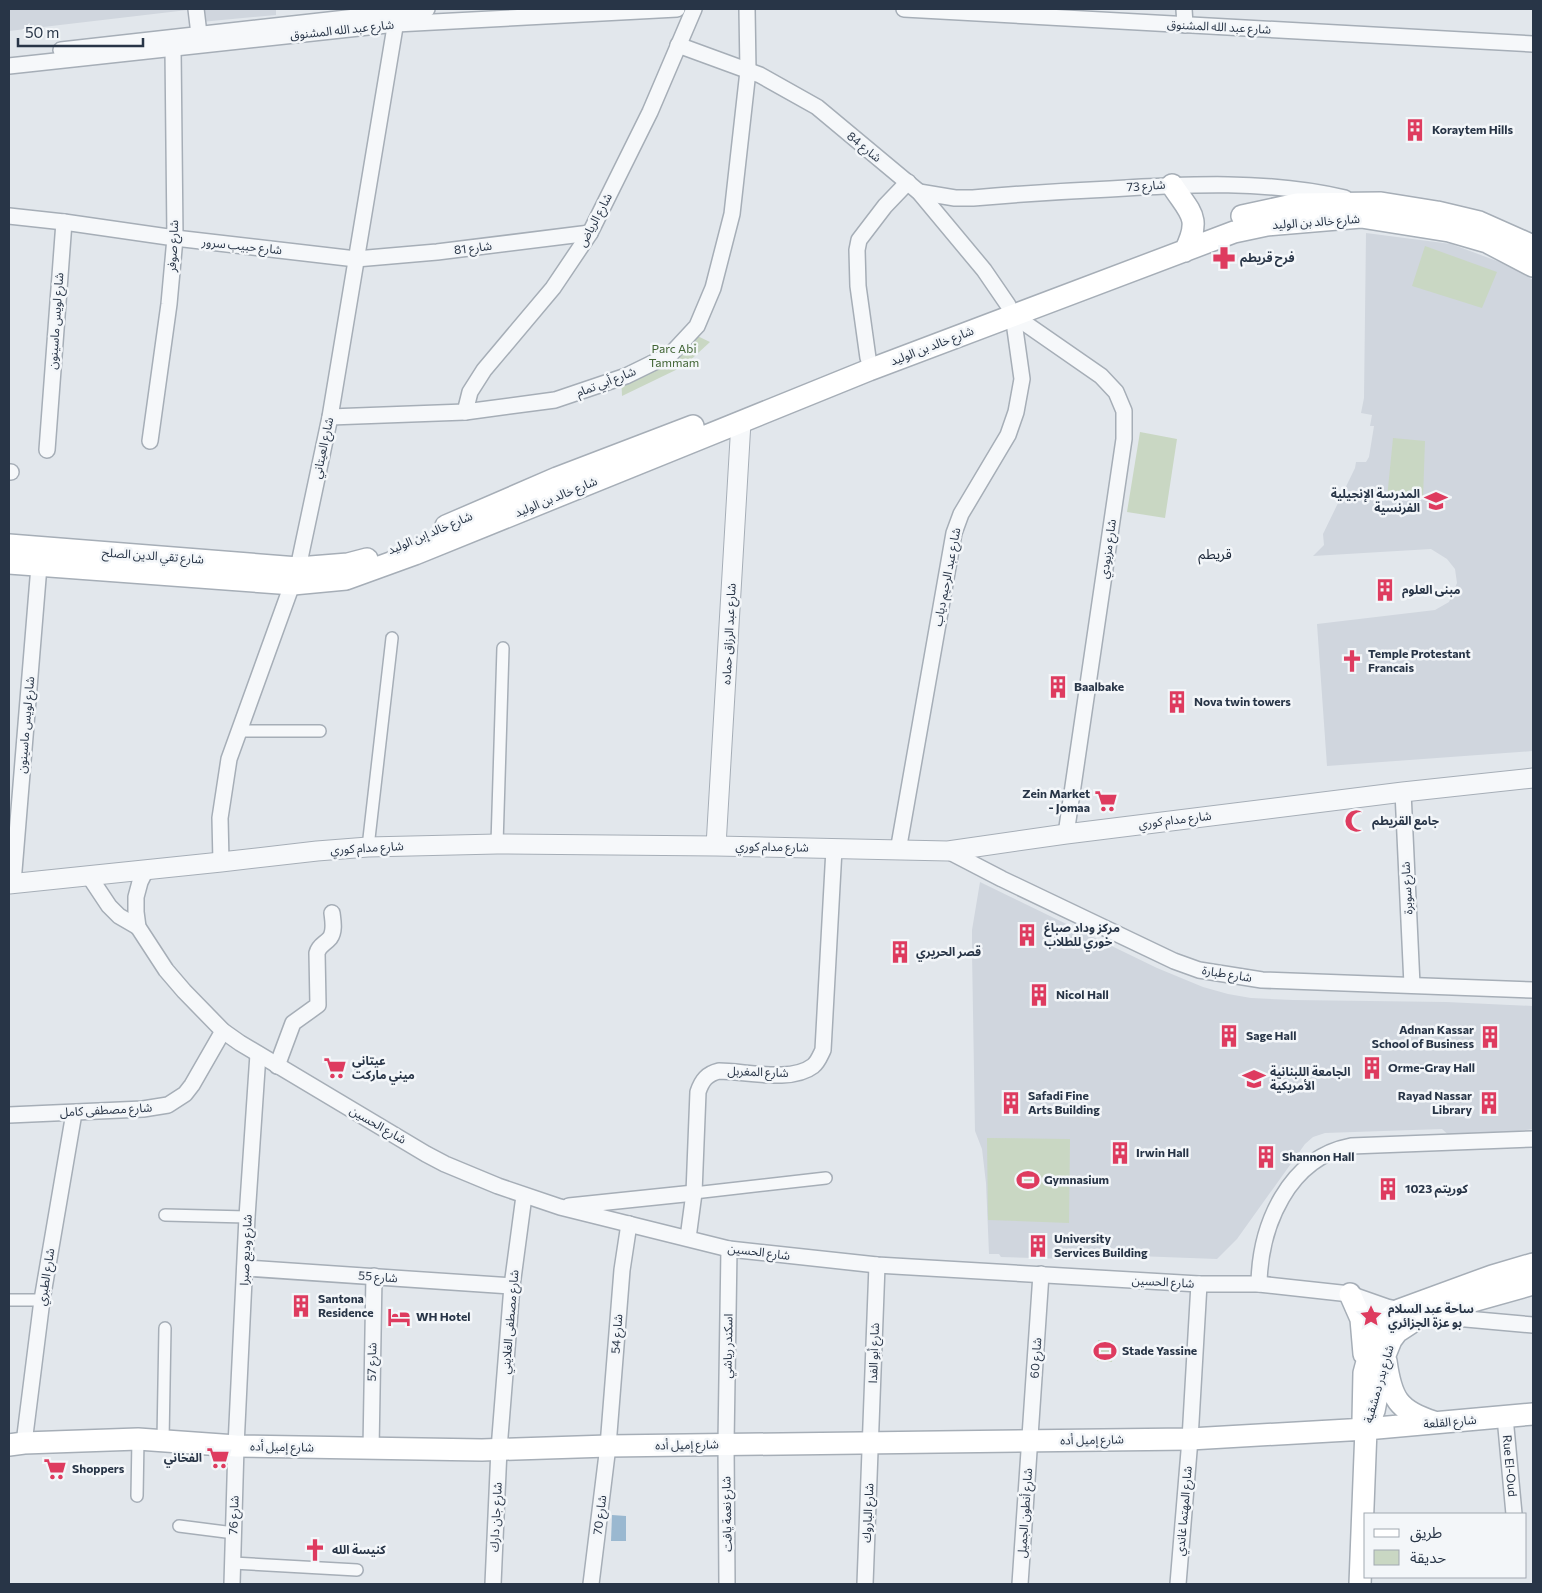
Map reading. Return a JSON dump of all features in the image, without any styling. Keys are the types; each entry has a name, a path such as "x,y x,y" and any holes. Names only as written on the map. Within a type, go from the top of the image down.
{"main road":[{"path":"1172,185 1192,214 1194,222 1189,242"},
{"name":"شارع خالد بن الوليد","path":"557,478 868,358 1010,310 1189,242 1267,225 1397,205 1478,222 1533,246"},
{"name":"شارع خالد بن الوليد","path":"1359,210 1449,230 1487,242 1533,266"},
{"name":"شارع خالد بن الوليد","path":"296,576 346,579 416,554 869,370 1010,310"},
{"name":"شارع خالد إبن الوليد","path":"296,576 378,556 557,478"},
{"name":"شارع تقي الدين الصلح","path":"9,545 296,576"},
{"name":"شارع تقي الدين الصلح","path":"9,564 296,576"},
{"name":"شارع بدر دمشقية","path":"1366,1429 1363,1420 1364,1373 1373,1339 1380,1325 1400,1310 1492,1276 1533,1264"},
{"name":"شارع بدر دمشقية","path":"1366,1429 1372,1417 1385,1356 1391,1340 1397,1332 1423,1315 1533,1284"},
{"path":"1350,1294 1357,1308 1363,1332 1364,1373"},
{"path":"1385,1356 1390,1383 1400,1403 1410,1413 1439,1423"},
{"name":"شارع القلعة","path":"1366,1429 1533,1414"},
{"path":"1360,1584 1366,1429"},
{"name":"شارع إميل أده","path":"16,1444 138,1439 236,1446 499,1449 726,1444 1190,1439 1366,1429"}],"street":[{"path":"196,9 199,34"},
{"name":"شارع عبد الله المشنوق","path":"9,66 173,49 427,9"},
{"name":"شارع عبد الله المشنوق","path":"9,56 199,34 397,15 677,9"},
{"name":"شارع الرياض","path":"465,412 470,392 484,370 553,288 590,234 650,112 694,9"},
{"name":"شارع أبي تمام","path":"330,417 465,412 555,400 626,376 671,354 697,326 713,288 732,214 748,71 747,9"},
{"name":"شارع عبد الله المشنوق","path":"904,9 1533,44"},
{"path":"1184,9 1185,25"},
{"name":"شارع العيتاني","path":"220,862 220,818 229,760 296,576 330,417 397,15"},
{"name":"شارع 84","path":"678,45 764,77 816,108 913,187 984,270 1010,310"},
{"name":"شارع صوفر","path":"150,441 168,313 176,238 173,49"},
{"name":"شارع 73","path":"913,187 955,198 973,198 1172,185 1262,185 1324,192 1353,200 1359,210"},
{"path":"868,358 858,286 858,240 885,206 913,187"},
{"name":"شارع حبيب سرور","path":"9,216 356,259"},
{"name":"شارع لويس ماسينون","path":"47,450 64,222"},
{"name":"شارع 81","path":"356,259 437,252 590,234"},
{"name":"شارع مزبودي","path":"1010,310 1101,376 1116,392 1124,411 1124,439 1066,834"},
{"name":"شارع عبد الرحيم دياب","path":"898,851 954,533 961,514 1008,435 1016,412 1022,379 1010,310"},
{"name":"شارع عبد الرزاق حماده","path":"716,846 741,422"},
{"name":"شارع لويس ماسينون","path":"11,883 38,566"},
{"path":"368,847 392,638"},
{"path":"497,844 503,648"},
{"path":"238,731 320,731"},
{"name":"شارع مدام كوري","path":"11,883 368,847 497,844 948,851 1066,834 1403,792 1533,778"},
{"name":"شارع سوبرة","path":"1403,792 1412,985"},
{"name":"شارع المغربل","path":"688,1238 694,1193 698,1092 706,1077 711,1073 719,1071 780,1075 803,1072 819,1060 823,1050 834,849"},
{"name":"شارع طبارة","path":"948,851 1057,905 1199,970 1262,980 1533,990"},
{"name":"شارع الحسين","path":"146,870 136,897 138,927 166,970 223,1031 277,1066 439,1161 524,1196 560,1207 729,1249 877,1265 1199,1284 1260,1284 1350,1294 1388,1308 1423,1315 1533,1325"},
{"path":"89,876 109,906 119,916 138,927"},
{"path":"277,1066 293,1024 318,1005 317,953 319,947 331,937 333,928 332,913"},
{"name":"شارع مصطفى كامل","path":"9,1115 160,1107 185,1094 223,1031"},
{"name":"شارع وديع صبرا","path":"236,1446 247,1217 258,1054"},
{"name":"شارع الطبري","path":"16,1444 74,1113"},
{"path":"1437,1143 1504,1133 1533,1131"},
{"path":"1260,1284 1260,1262 1273,1213 1291,1184 1324,1155 1334,1150 1351,1146 1533,1139"},
{"path":"560,1207 826,1178"},
{"name":"شارع مصطفى الغلايني","path":"499,1449 512,1286 524,1196"},
{"path":"165,1215 247,1217"},
{"name":"شارع 54","path":"608,1446 622,1270 629,1224"},
{"name":"اسكندر رياشي","path":"726,1444 729,1249"},
{"name":"شارع أبو الفدا","path":"871,1442 877,1265"},
{"name":"شارع 55","path":"245,1268 512,1286"},
{"name":"شارع 60","path":"1030,1441 1041,1274"},
{"name":"شارع 57","path":"371,1449 374,1276"},
{"name":"شارع المهتما غاندي","path":"1178,1584 1190,1439 1199,1284"},
{"path":"9,1300 42,1300"},
{"path":"163,1440 165,1328"},
{"name":"Rue El-Oud","path":"1505,1417 1514,1513"},
{"path":"137,1496 138,1439"},
{"name":"شارع أنطون الجميل","path":"1020,1584 1030,1441"},
{"name":"شارع الباروك","path":"864,1584 871,1442"},
{"name":"شارع نعمة يافت","path":"726,1444 727,1584"},
{"name":"شارع 76","path":"232,1584 236,1446"},
{"name":"شارع 70","path":"591,1584 608,1446"},
{"name":"شارع جان دارك","path":"493,1584 499,1449"},
{"path":"179,1526 234,1533"},
{"path":"233,1563 357,1570"}],"shaded area":[{"path":"9,9 196,9 9,31"},
{"path":"199,9 276,9 276,15 201,22"},
{"name":"المدرسة الإنجيلية الفرنسية","path":"1366,233 1451,244 1516,268 1533,280 1533,751 1327,766 1317,624 1435,610 1449,602 1457,583 1455,569 1447,559 1431,549 1313,556 1324,545 1323,534 1355,468 1356,462 1366,462 1369,457 1374,426 1370,426 1372,415 1361,413 1364,398"},
{"name":"الجامعة اللبنانية الأمريكية","path":"980,882 1157,968 1203,987 1228,994 1251,998 1293,1000 1446,1002 1533,1006 1533,1129 1454,1140 1442,1129 1325,1133 1313,1137 1305,1144 1237,1239 1217,1259 1083,1254 1082,1257 1072,1257 1071,1259 1001,1257 999,1254 989,1254 986,1183 982,1149 975,1131 972,930"}],"green space":[{"path":"1425,246 1497,272 1482,308 1412,286"},
{"name":"Parc Abi Tammam","path":"689,332 710,342 684,366 622,396 621,371"},
{"path":"1140,432 1177,439 1165,518 1127,512"},
{"path":"1393,438 1425,441 1423,499 1387,498"},
{"name":"Gymnasium","path":"987,1138 1070,1139 1069,1223 988,1220"},
{"name":"Stade Yassine","path":"1098,1340 1113,1341 1112,1362 1097,1361"}],"water":[{"path":"612,1515 626,1516 626,1541 611,1541"}],"place":[{"name":"Koraytem Hills","path":"1415,130"},
{"name":"فرح قريطم","path":"1224,258"},
{"name":"المدرسة الإنجيلية الفرنسية","path":"1436,501"},
{"name":"مبنى العلوم","path":"1385,590"},
{"name":"Temple Protestant Francais","path":"1352,661"},
{"name":"Baalbake","path":"1058,687"},
{"name":"Nova twin towers","path":"1177,702"},
{"name":"Zein Market - Jomaa","path":"1106,801"},
{"name":"جامع القريطم","path":"1356,821"},
{"name":"مركز وداد صباغ خوري للطلاب","path":"1027,935"},
{"name":"قصر الحريري","path":"900,952"},
{"name":"Nicol Hall","path":"1039,995"},
{"name":"Sage Hall","path":"1229,1036"},
{"name":"Adnan Kassar School of Business","path":"1490,1037"},
{"name":"عيتاني ميني ماركت","path":"335,1068"},
{"name":"Orme-Gray Hall","path":"1372,1068"},
{"name":"الجامعة اللبنانية الأمريكية","path":"1254,1079"},
{"name":"Safadi Fine Arts Building","path":"1011,1103"},
{"name":"Rayad Nassar Library","path":"1489,1103"},
{"name":"Irwin Hall","path":"1120,1153"},
{"name":"Shannon Hall","path":"1266,1157"},
{"name":"Gymnasium","path":"1028,1180"},
{"name":"كوريتم 1023","path":"1388,1189"},
{"name":"University Services Building","path":"1038,1246"},
{"name":"Santona Residence","path":"301,1306"},
{"name":"ساحة عبد السلام بو عزة الجزائري","path":"1371,1316"},
{"name":"WH Hotel","path":"399,1317"},
{"name":"Stade Yassine","path":"1105,1351"},
{"name":"الفخاني","path":"218,1458"},
{"name":"Shoppers","path":"55,1469"},
{"name":"كنيسة الله","path":"315,1550"}],"district":[{"name":"قريطم","path":"1215,554"}]}
